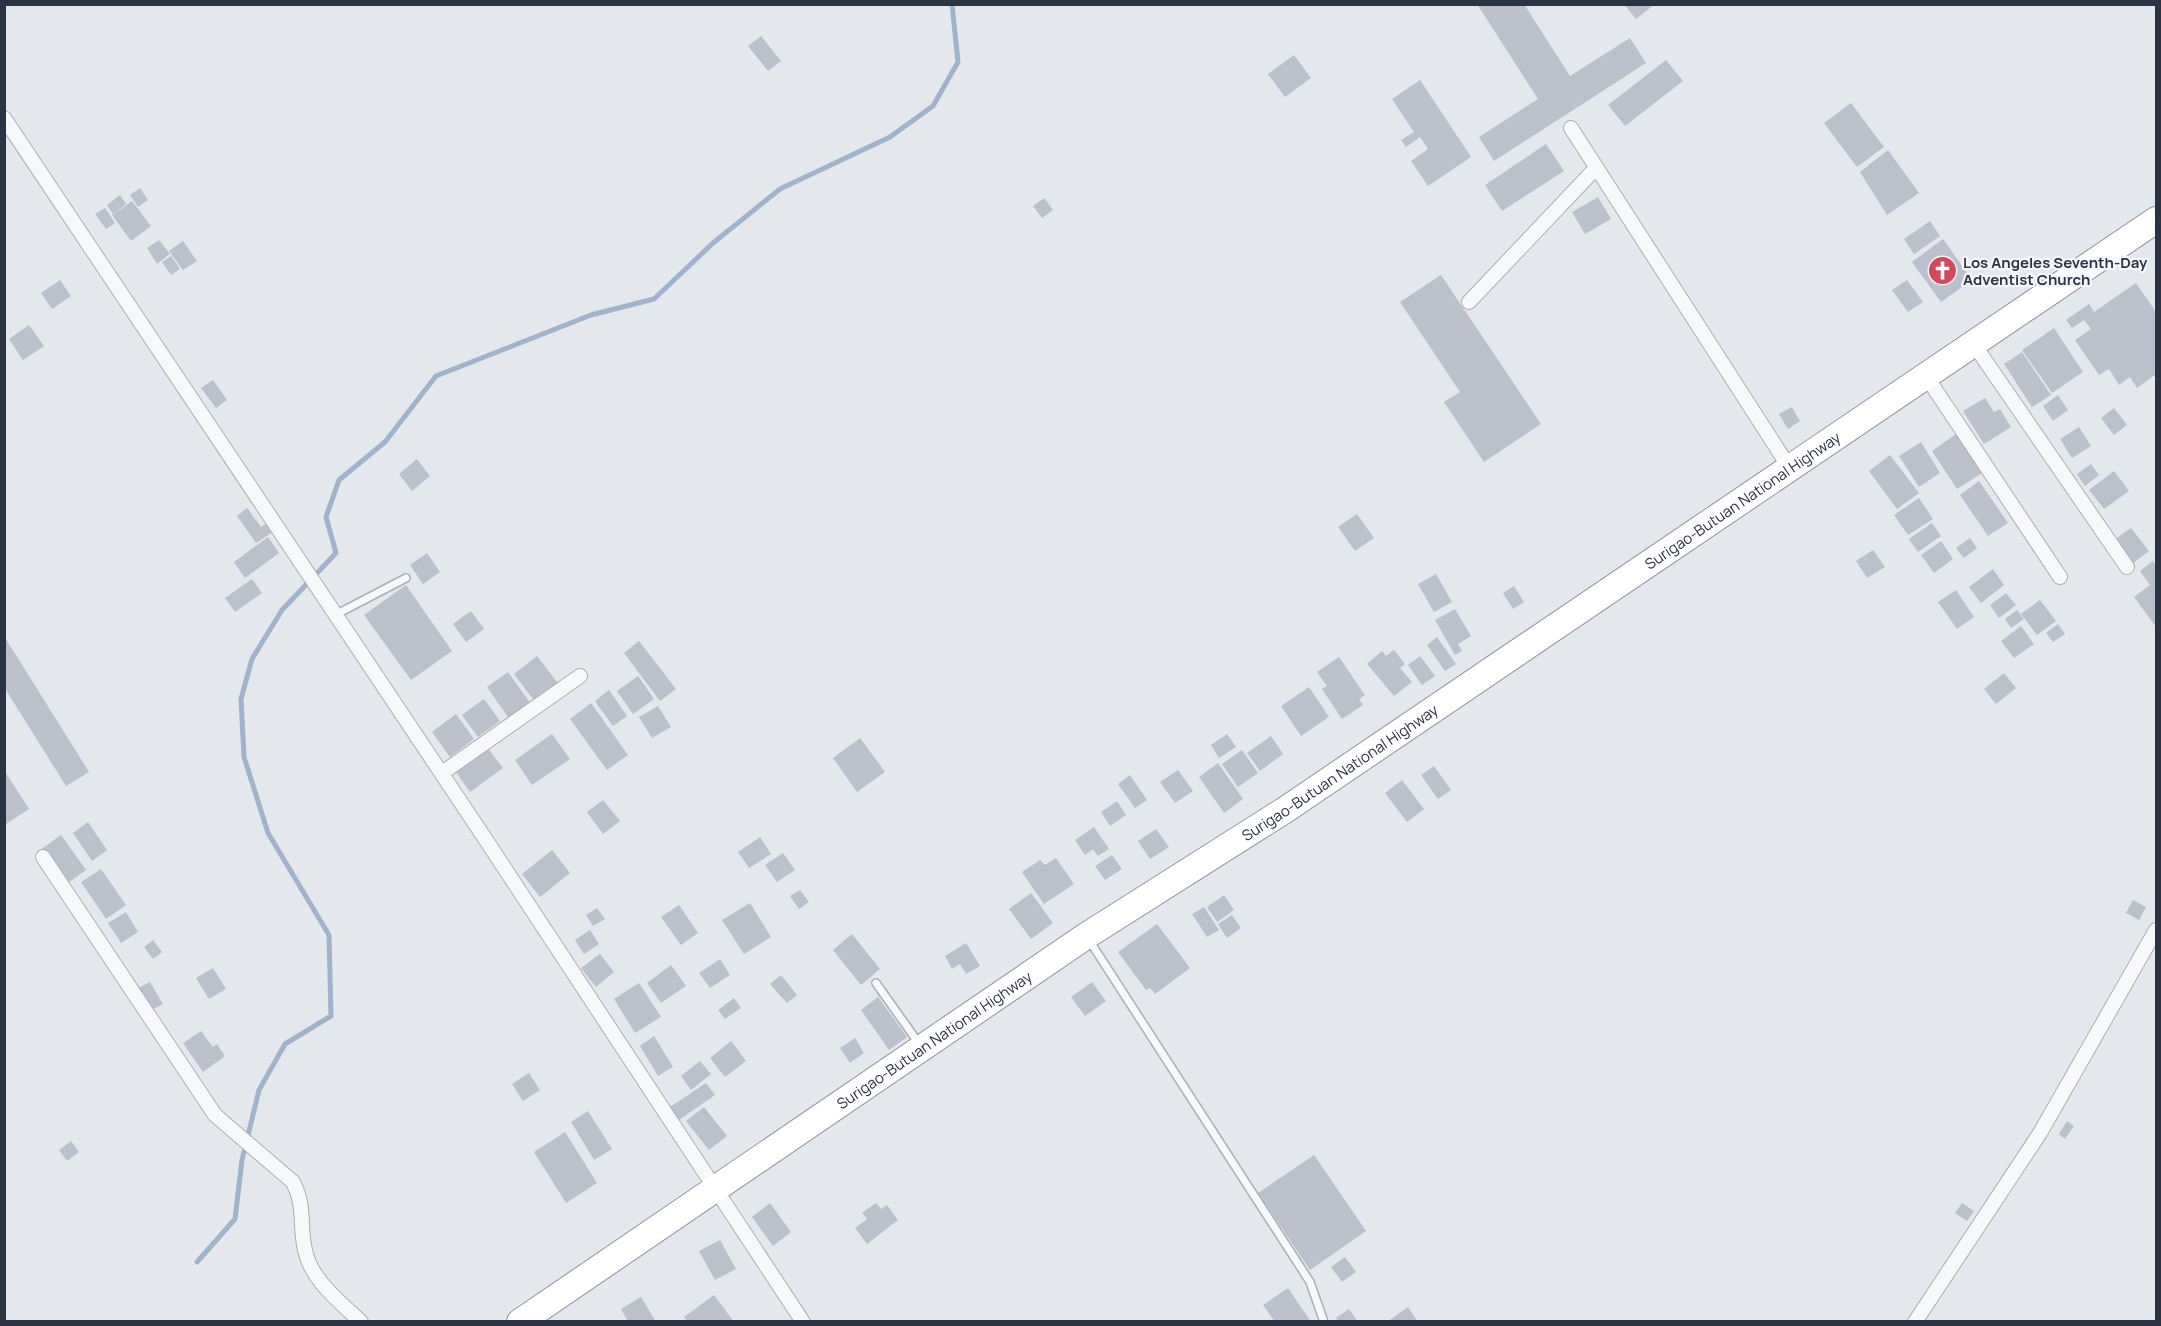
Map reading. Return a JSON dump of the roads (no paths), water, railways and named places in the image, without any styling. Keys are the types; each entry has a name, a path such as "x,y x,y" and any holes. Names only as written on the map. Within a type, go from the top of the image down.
{"highway":[{"name":"Surigao-Butuan National Highway","path":"520,1322 1086,936 1285,810 2157,220"}],"street":[{"path":"4,118 442,773 803,1322"},
{"path":"1571,128 1789,467"},
{"path":"1469,302 1596,168"},
{"path":"1973,343 2127,567"},
{"path":"1926,376 2060,577"},
{"path":"442,773 580,676"},
{"path":"43,857 215,1115 293,1182 300,1196 304,1248 309,1266 331,1294 361,1322"},
{"path":"1915,1322 2040,1133 2157,930"}],"lane":[{"path":"335,615 406,578"},
{"path":"1086,936 1310,1282 1324,1322"},
{"path":"876,984 922,1047"}],"waterway":[{"path":"197,1262 235,1219 242,1160 259,1090 285,1044 331,1016 329,935 268,833 244,757 241,699 252,659 282,610 336,553 326,517 339,480 385,442 436,376 591,315 654,299 713,243 780,189 890,137 933,106 958,62 952,4"}],"place":[{"name":"Los Angeles Seventh-Day Adventist Church","path":"1942,271"}]}
